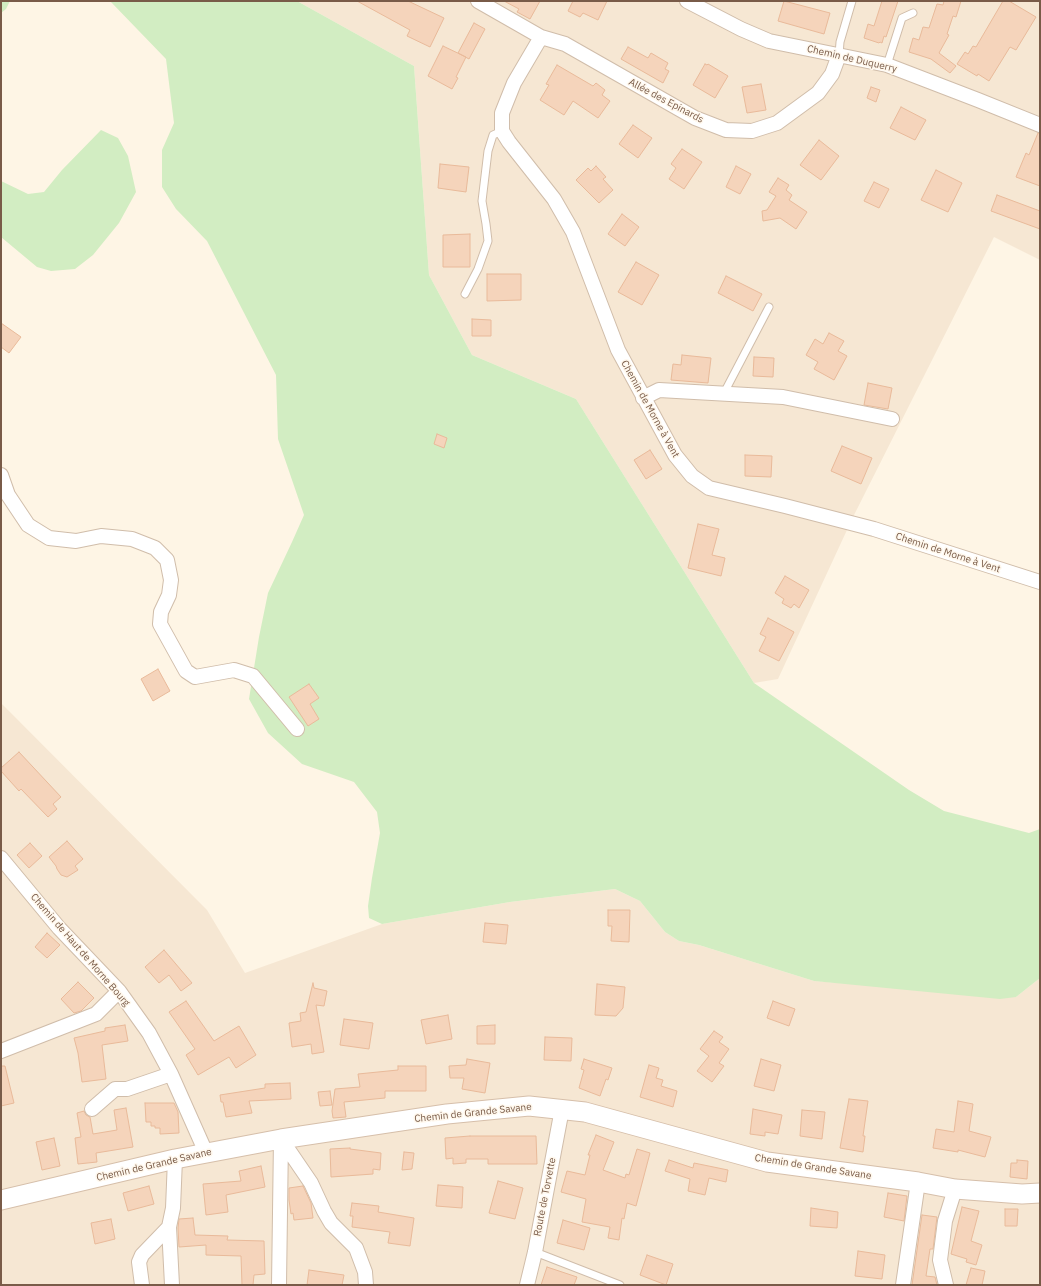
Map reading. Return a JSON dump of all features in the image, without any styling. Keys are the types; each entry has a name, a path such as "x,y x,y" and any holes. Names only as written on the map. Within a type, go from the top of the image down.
{"street":[{"name":"Allée des Epinards","path":"478,1 541,37 564,44 694,118 726,130 752,131 777,123 818,93 832,74 838,55"},
{"name":"Chemin de Duquerry","path":"687,1 741,29 769,40 887,65 1040,125"},
{"path":"502,131 502,113 514,83 541,37"},
{"name":"Chemin de Morne à Vent","path":"502,131 554,199 573,232 618,350 675,455 692,476 708,488 785,506 874,530 1040,582"},
{"path":"643,398 659,390 783,397 892,419"},
{"path":"1,475 8,495 28,525 49,538 76,541 101,536 132,539 155,548 167,560 171,580 169,595 161,612 160,624 186,671 194,676 234,670 254,676 296,729"},
{"name":"Chemin de Haut de Morne Bourg","path":"1,858 59,928 119,991 149,1033 171,1074 205,1153"},
{"path":"1,1051 96,1014 119,991"},
{"path":"92,1109 115,1089 127,1089 171,1074"},
{"name":"Chemin de Grande Savane","path":"1,1200 175,1159 280,1139 447,1114 529,1106 585,1112 767,1162 955,1188 1022,1194 1040,1193"},
{"name":"Route de Torvette","path":"527,1285 535,1252 562,1109"},
{"path":"279,1285 280,1139"},
{"path":"280,1139 311,1183 331,1223 356,1248 365,1272 366,1285"},
{"path":"172,1285 169,1227 172,1208 175,1159"},
{"path":"903,1285 918,1182"},
{"path":"946,1285 940,1260 944,1221 955,1188"},
{"path":"142,1285 139,1262 142,1255 169,1227"}],"lane":[{"path":"838,55 840,42 852,1"},
{"path":"887,65 902,18 913,13"},
{"path":"465,294 478,270 488,241 482,201 488,151 493,135 502,131"},
{"path":"724,393 769,307"},
{"path":"535,1252 620,1285"}],"shaded area":[{"path":"297,1 1040,1 1040,260 994,237 853,517 778,679 754,683 576,399 472,355 429,275 414,66"},
{"path":"1,703 207,910 245,973 382,924 510,902 615,889 640,901 665,932 679,941 699,945 814,981 1016,997 1040,978 1040,1285 1,1285"}],"green space":[{"path":"1,1 10,1 6,9 1,13"},
{"path":"110,1 297,1 414,66 429,275 472,355 576,399 754,683 909,790 944,811 1029,833 1040,829 1040,978 1016,997 1000,999 814,981 699,945 679,941 665,932 640,901 615,889 510,902 382,924 369,918 368,906 380,833 377,812 354,782 302,764 268,733 249,699 268,593 304,515 278,439 276,375 207,241 176,209 162,187 162,150 174,123 166,59"},
{"path":"101,130 118,138 128,156 136,192 119,223 93,255 75,269 51,271 37,267 1,237 1,181 28,194 44,192 62,170"}],"building":[{"path":"357,1 408,1 444,18 430,47 407,36 410,30"},
{"path":"504,1 540,1 530,19 517,12 519,9"},
{"path":"573,1 607,1 598,20 583,13 580,17 568,11"},
{"path":"784,1 830,13 824,34 778,21"},
{"path":"882,1 898,1 886,37 884,36 882,43 879,43 864,38 868,24 874,26"},
{"path":"944,1 961,1 956,17 953,16 947,34 949,35 939,53 956,66 950,73 931,59 909,52 913,38 919,40 923,27 929,28 937,4 943,5"},
{"path":"1003,1 1009,1 1036,17 1016,50 1010,47 989,81 978,74 977,76 957,64 965,52 968,54 973,46 976,47"},
{"path":"474,23 485,29 469,59 458,53"},
{"path":"443,46 466,57 452,89 428,76"},
{"path":"628,47 648,58 651,53 668,63 665,69 669,71 663,83 621,59"},
{"path":"705,64 708,64 728,76 715,98 693,85"},
{"path":"557,65 593,86 596,83 605,90 602,95 610,101 598,118 573,101 564,115 540,100 549,85 546,84"},
{"path":"761,84 766,110 747,113 742,87"},
{"path":"871,87 880,90 876,102 867,98"},
{"path":"901,107 926,120 915,140 890,128"},
{"path":"633,125 652,138 638,158 619,144"},
{"path":"1038,133 1040,133 1040,186 1016,177 1026,153 1029,155"},
{"path":"819,140 839,156 821,180 800,165"},
{"path":"682,149 702,162 684,189 669,179 676,168 671,164"},
{"path":"440,164 469,167 466,192 438,188"},
{"path":"596,166 606,177 603,179 613,190 599,203 576,180 588,168 591,171"},
{"path":"736,166 751,174 740,194 726,187"},
{"path":"936,170 962,183 948,212 921,200"},
{"path":"778,178 789,185 786,190 792,195 789,200 807,212 796,229 780,218 763,221 762,211 767,210 776,196 769,192"},
{"path":"874,182 889,189 879,208 864,201"},
{"path":"997,195 1040,211 1040,229 991,211"},
{"path":"622,214 639,227 625,246 608,234"},
{"path":"470,234 470,267 443,267 443,235"},
{"path":"636,262 659,275 642,305 618,292"},
{"path":"487,274 521,274 521,300 487,301"},
{"path":"726,276 762,294 753,311 718,293"},
{"path":"472,319 491,320 491,336 472,336"},
{"path":"1,323 21,337 9,353 1,347"},
{"path":"829,333 844,341 838,351 847,356 834,380 814,369 818,362 806,355 815,339 823,344"},
{"path":"682,355 711,358 708,383 671,380 673,364 681,365"},
{"path":"754,357 774,358 773,377 753,376"},
{"path":"868,383 892,388 888,409 864,405"},
{"path":"437,434 447,438 444,448 434,444"},
{"path":"842,446 872,458 861,484 831,471"},
{"path":"650,450 662,469 646,479 634,460"},
{"path":"745,455 772,456 771,477 745,476"},
{"path":"698,524 719,529 712,555 725,558 721,576 688,568"},
{"path":"785,576 809,590 799,608 794,604 791,608 782,603 784,599 775,593"},
{"path":"768,618 794,632 779,661 759,651 766,637 760,634"},
{"path":"158,669 170,691 153,701 141,679"},
{"path":"309,684 319,698 310,704 319,719 308,726 289,697"},
{"path":"19,752 61,797 53,804 57,809 48,817 21,789 19,791 1,771 1,768"},
{"path":"67,841 83,859 75,866 78,870 67,877 61,875 49,857"},
{"path":"30,843 42,856 29,868 17,855"},
{"path":"608,910 630,910 629,942 611,941 612,926 608,926"},
{"path":"485,923 508,925 506,944 483,942"},
{"path":"47,933 60,945 47,958 35,947"},
{"path":"164,950 192,983 181,991 169,975 159,983 145,967"},
{"path":"78,982 94,998 81,1011 74,1013 61,999"},
{"path":"313,983 314,988 327,991 324,1006 316,1005 324,1052 312,1054 311,1044 292,1047 289,1023 301,1021 300,1013 306,1012"},
{"path":"597,984 625,987 623,1008 616,1016 595,1015"},
{"path":"186,1001 214,1041 239,1026 256,1055 236,1068 229,1057 198,1075 186,1055 195,1049 169,1012"},
{"path":"773,1001 795,1009 789,1026 767,1018"},
{"path":"448,1015 452,1039 426,1044 421,1020"},
{"path":"344,1019 373,1023 369,1049 340,1045"},
{"path":"125,1025 128,1041 102,1045 106,1079 82,1082 78,1053 74,1038 105,1031 105,1028"},
{"path":"495,1025 495,1044 477,1044 477,1026"},
{"path":"714,1031 723,1037 719,1042 729,1049 719,1063 724,1066 712,1082 697,1071 709,1056 700,1049"},
{"path":"545,1037 572,1038 571,1061 544,1060"},
{"path":"467,1059 490,1063 485,1093 462,1089 464,1078 450,1078 449,1066 466,1065"},
{"path":"584,1059 612,1068 600,1096 579,1088 584,1070 581,1069"},
{"path":"761,1059 781,1065 774,1091 754,1086"},
{"path":"649,1065 659,1068 656,1078 663,1080 661,1086 677,1091 673,1107 640,1097"},
{"path":"1,1066 5,1066 14,1103 1,1106"},
{"path":"398,1066 426,1066 426,1091 385,1091 385,1098 344,1102 346,1117 333,1118 332,1111 335,1089 360,1087 358,1074 398,1070"},
{"path":"290,1083 291,1099 249,1101 252,1113 226,1117 220,1095 265,1088 265,1084"},
{"path":"330,1091 332,1105 320,1106 318,1092"},
{"path":"849,1099 868,1101 863,1136 865,1136 863,1152 840,1148"},
{"path":"958,1101 973,1104 969,1131 991,1137 985,1157 958,1150 958,1152 933,1148 936,1129 954,1132"},
{"path":"145,1103 174,1103 178,1112 179,1133 160,1134 160,1128 151,1126 151,1122 146,1122"},
{"path":"126,1108 133,1147 96,1153 97,1162 78,1164 75,1138 81,1137 77,1113 84,1111 86,1115 90,1117 93,1134 117,1130 114,1110"},
{"path":"753,1109 782,1115 778,1134 765,1132 765,1136 750,1134"},
{"path":"802,1110 825,1112 822,1139 800,1136"},
{"path":"596,1135 614,1142 603,1170 625,1178 626,1174 629,1175 637,1149 650,1153 636,1206 627,1203 624,1219 622,1218 619,1240 608,1238 610,1227 582,1222 586,1199 561,1192 567,1171 585,1175 590,1155 588,1155"},
{"path":"470,1136 536,1136 537,1164 488,1164 488,1159 466,1159 466,1163 453,1164 453,1158 446,1159 445,1138"},
{"path":"54,1138 60,1166 42,1170 36,1142"},
{"path":"350,1148 381,1153 380,1170 373,1169 373,1174 331,1177 330,1149"},
{"path":"404,1152 414,1153 412,1169 402,1170"},
{"path":"669,1160 693,1168 694,1163 728,1170 726,1182 709,1178 705,1195 688,1191 690,1179 665,1171"},
{"path":"1017,1160 1028,1161 1027,1179 1010,1177 1011,1163 1017,1163"},
{"path":"261,1166 265,1187 226,1195 228,1212 206,1215 203,1184 241,1181 239,1171"},
{"path":"498,1181 523,1188 515,1219 489,1213"},
{"path":"438,1185 463,1187 462,1208 436,1206"},
{"path":"149,1186 154,1204 128,1211 123,1193"},
{"path":"303,1186 311,1203 313,1218 294,1220 293,1213 291,1214 289,1188"},
{"path":"888,1193 907,1196 904,1221 884,1217"},
{"path":"352,1203 379,1206 378,1212 414,1218 410,1246 388,1243 390,1232 352,1227 353,1216 350,1216"},
{"path":"962,1207 979,1211 971,1241 982,1245 976,1265 966,1262 967,1259 951,1254"},
{"path":"811,1208 838,1212 837,1228 810,1226"},
{"path":"1005,1209 1018,1209 1017,1226 1005,1226"},
{"path":"922,1215 937,1217 933,1249 930,1249 926,1276 935,1277 937,1285 912,1285"},
{"path":"193,1218 195,1235 228,1236 227,1240 264,1241 265,1274 254,1275 253,1285 242,1285 241,1256 206,1255 206,1245 179,1247 179,1219"},
{"path":"111,1219 115,1239 95,1244 91,1223"},
{"path":"563,1220 590,1228 584,1250 557,1243"},
{"path":"858,1251 885,1255 882,1279 855,1276"},
{"path":"647,1255 673,1264 666,1285 640,1275"},
{"path":"547,1267 577,1277 574,1285 541,1285"},
{"path":"971,1268 985,1271 982,1285 966,1285"},
{"path":"309,1270 344,1275 342,1285 307,1285"}]}
